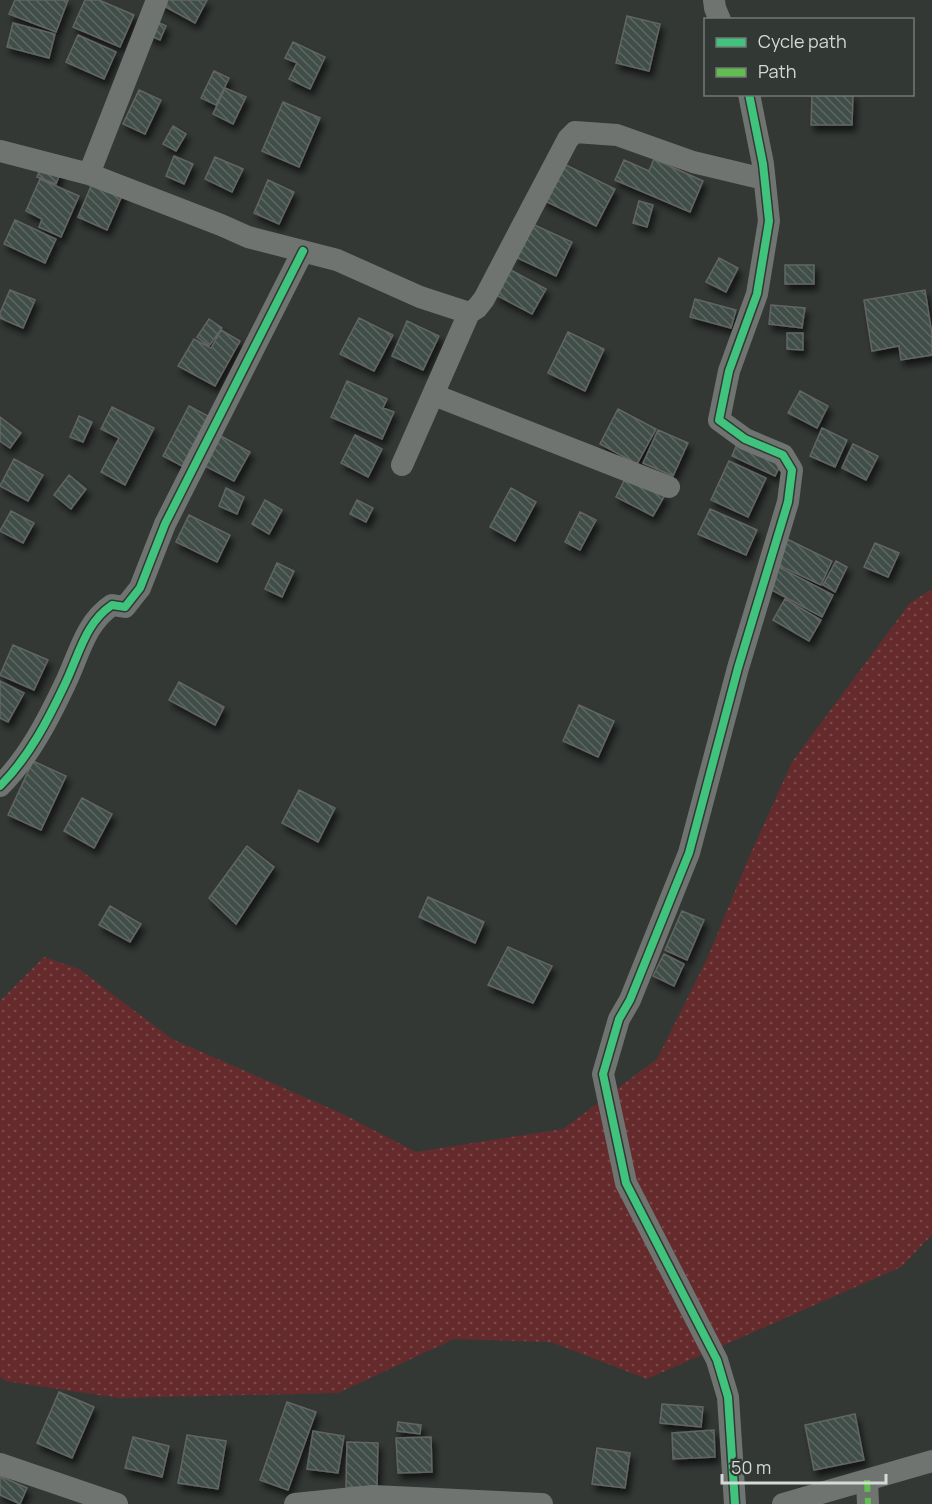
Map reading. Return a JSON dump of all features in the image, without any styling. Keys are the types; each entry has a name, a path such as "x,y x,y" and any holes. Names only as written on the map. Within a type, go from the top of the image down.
{"street":[{"path":"89,174 157,0"},
{"path":"714,0 719,18"},
{"path":"735,1504 728,1397 717,1360 626,1183 603,1074 619,1019 630,1000 689,853 738,668 788,502 792,470 783,455 745,439 719,420 729,371 757,294 769,221 749,96"},
{"path":"402,465 469,313 477,308 484,299 568,139 575,132 617,135 693,162 764,179"},
{"path":"0,151 89,174 248,237 337,260 420,297 469,313"},
{"path":"0,786 36,742 66,682 80,647 99,614 112,605 125,607 140,588 165,524 303,251"},
{"path":"434,395 669,487"},
{"path":"783,1504 932,1461"},
{"path":"0,1464 117,1504"},
{"path":"867,1480 868,1504"},
{"path":"295,1504 373,1496 542,1504"}],"shaded area":[{"path":"932,589 932,1235 901,1267 647,1379 551,1342 454,1339 338,1393 118,1398 5,1381 0,1377 0,1001 44,957 79,969 172,1039 343,1114 416,1152 563,1129 657,1059 707,959 792,762 910,603"}],"building":[{"path":"15,0 68,0 56,32 9,14"},
{"path":"85,0 99,0 134,15 120,47 73,27"},
{"path":"153,0 207,0 195,23"},
{"path":"627,16 660,24 649,71 616,63"},
{"path":"155,21 166,26 160,40 149,35"},
{"path":"13,23 55,34 49,58 7,47"},
{"path":"78,35 116,52 104,79 66,62"},
{"path":"293,42 325,57 310,89 289,79 297,63 285,58"},
{"path":"214,71 229,78 216,105 201,98"},
{"path":"225,88 246,97 233,124 213,114"},
{"path":"139,90 161,100 145,134 123,124"},
{"path":"812,96 853,96 852,125 811,125"},
{"path":"283,102 320,118 299,167 262,151"},
{"path":"173,126 186,134 176,151 163,144"},
{"path":"174,156 193,164 184,184 166,176"},
{"path":"215,157 243,169 232,192 205,179"},
{"path":"654,159 703,181 690,212 615,180 624,160 649,171"},
{"path":"562,163 615,189 596,226 543,200"},
{"path":"42,164 61,171 56,184 37,177"},
{"path":"40,179 79,196 61,237 39,227 42,219 26,211"},
{"path":"94,179 124,191 107,230 78,217"},
{"path":"268,180 294,192 279,224 254,213"},
{"path":"639,201 653,205 647,227 633,223"},
{"path":"15,220 56,239 45,263 4,244"},
{"path":"530,223 572,242 556,276 515,257"},
{"path":"719,258 738,268 726,292 706,282"},
{"path":"785,265 814,265 814,284 785,284"},
{"path":"509,269 546,289 532,314 496,295"},
{"path":"10,290 35,300 23,328 0,318"},
{"path":"925,290 932,334 932,355 901,360 899,346 872,351 864,300"},
{"path":"695,299 736,310 731,328 690,317"},
{"path":"771,305 805,308 802,328 769,324"},
{"path":"359,318 393,335 374,371 340,354"},
{"path":"209,319 222,328 209,346 197,337"},
{"path":"407,321 439,336 423,370 392,356"},
{"path":"221,330 240,341 215,386 178,366 194,339 211,348"},
{"path":"568,332 604,349 585,391 548,373"},
{"path":"787,333 803,333 803,350 787,349"},
{"path":"347,381 387,399 383,408 394,412 382,439 331,417"},
{"path":"800,391 828,406 817,428 788,413"},
{"path":"189,406 208,416 182,466 163,456"},
{"path":"112,407 154,428 125,485 101,472 119,438 101,429"},
{"path":"618,409 656,429 637,464 600,444"},
{"path":"79,416 92,422 83,442 70,437"},
{"path":"0,417 21,433 10,448 0,441"},
{"path":"822,428 847,440 835,467 810,456"},
{"path":"658,430 688,443 673,476 643,463"},
{"path":"355,435 382,449 368,477 341,463"},
{"path":"221,436 250,452 234,481 205,466"},
{"path":"738,442 782,462 775,476 732,456"},
{"path":"853,444 878,456 866,480 842,468"},
{"path":"14,459 43,475 28,501 0,486"},
{"path":"729,461 766,478 748,517 711,500"},
{"path":"69,475 86,489 71,509 54,495"},
{"path":"627,475 665,495 653,516 616,497"},
{"path":"226,488 244,497 237,514 219,506"},
{"path":"511,488 536,502 515,541 490,527"},
{"path":"265,500 282,510 269,534 252,524"},
{"path":"357,500 373,508 366,522 350,514"},
{"path":"710,509 757,530 746,555 698,534"},
{"path":"11,511 34,523 23,543 0,531"},
{"path":"580,512 596,520 580,550 565,542"},
{"path":"189,515 230,535 217,562 176,542"},
{"path":"787,539 832,561 821,585 776,564"},
{"path":"875,543 899,553 888,577 864,567"},
{"path":"836,561 847,567 835,592 823,585"},
{"path":"277,563 294,571 282,597 265,589"},
{"path":"777,566 833,595 822,617 766,587"},
{"path":"785,599 821,620 809,641 773,620"},
{"path":"13,645 48,660 34,690 0,675"},
{"path":"0,681 24,693 8,722 0,718"},
{"path":"179,682 224,707 215,725 169,700"},
{"path":"579,705 614,721 598,757 563,741"},
{"path":"33,761 66,776 41,830 8,815"},
{"path":"299,790 335,808 318,842 282,823"},
{"path":"82,798 112,814 94,848 64,831"},
{"path":"247,846 274,867 236,924 209,898"},
{"path":"428,897 484,922 475,943 419,917"},
{"path":"110,906 141,924 130,942 99,925"},
{"path":"682,911 704,920 687,960 665,950"},
{"path":"508,947 552,966 533,1003 488,985"},
{"path":"664,954 684,964 674,986 653,976"},
{"path":"59,1392 94,1407 72,1458 37,1443"},
{"path":"287,1402 316,1412 288,1490 260,1480"},
{"path":"662,1404 703,1407 701,1427 660,1423"},
{"path":"855,1414 864,1460 814,1470 805,1425"},
{"path":"398,1422 421,1425 420,1434 397,1431"},
{"path":"714,1430 715,1457 673,1459 672,1433"},
{"path":"313,1431 344,1436 338,1473 307,1469"},
{"path":"187,1435 226,1441 218,1489 178,1483"},
{"path":"133,1437 169,1446 162,1477 125,1468"},
{"path":"431,1437 432,1472 398,1473 396,1438"},
{"path":"347,1442 378,1443 377,1488 346,1487"},
{"path":"597,1448 630,1453 625,1488 592,1484"},
{"path":"0,1476 27,1488 20,1504 0,1495"}],"marked path":[{"path":"867,1480 868,1504"}],"cycle path":[{"path":"735,1504 728,1397 717,1360 626,1183 603,1074 619,1019 630,1000 689,853 738,668 788,502 792,470 783,455 745,439 719,420 729,371 757,294 769,221 763,164 749,96"},
{"path":"0,786 20,763 45,724 95,621 112,605 125,607 140,588 165,524 303,251"}]}
